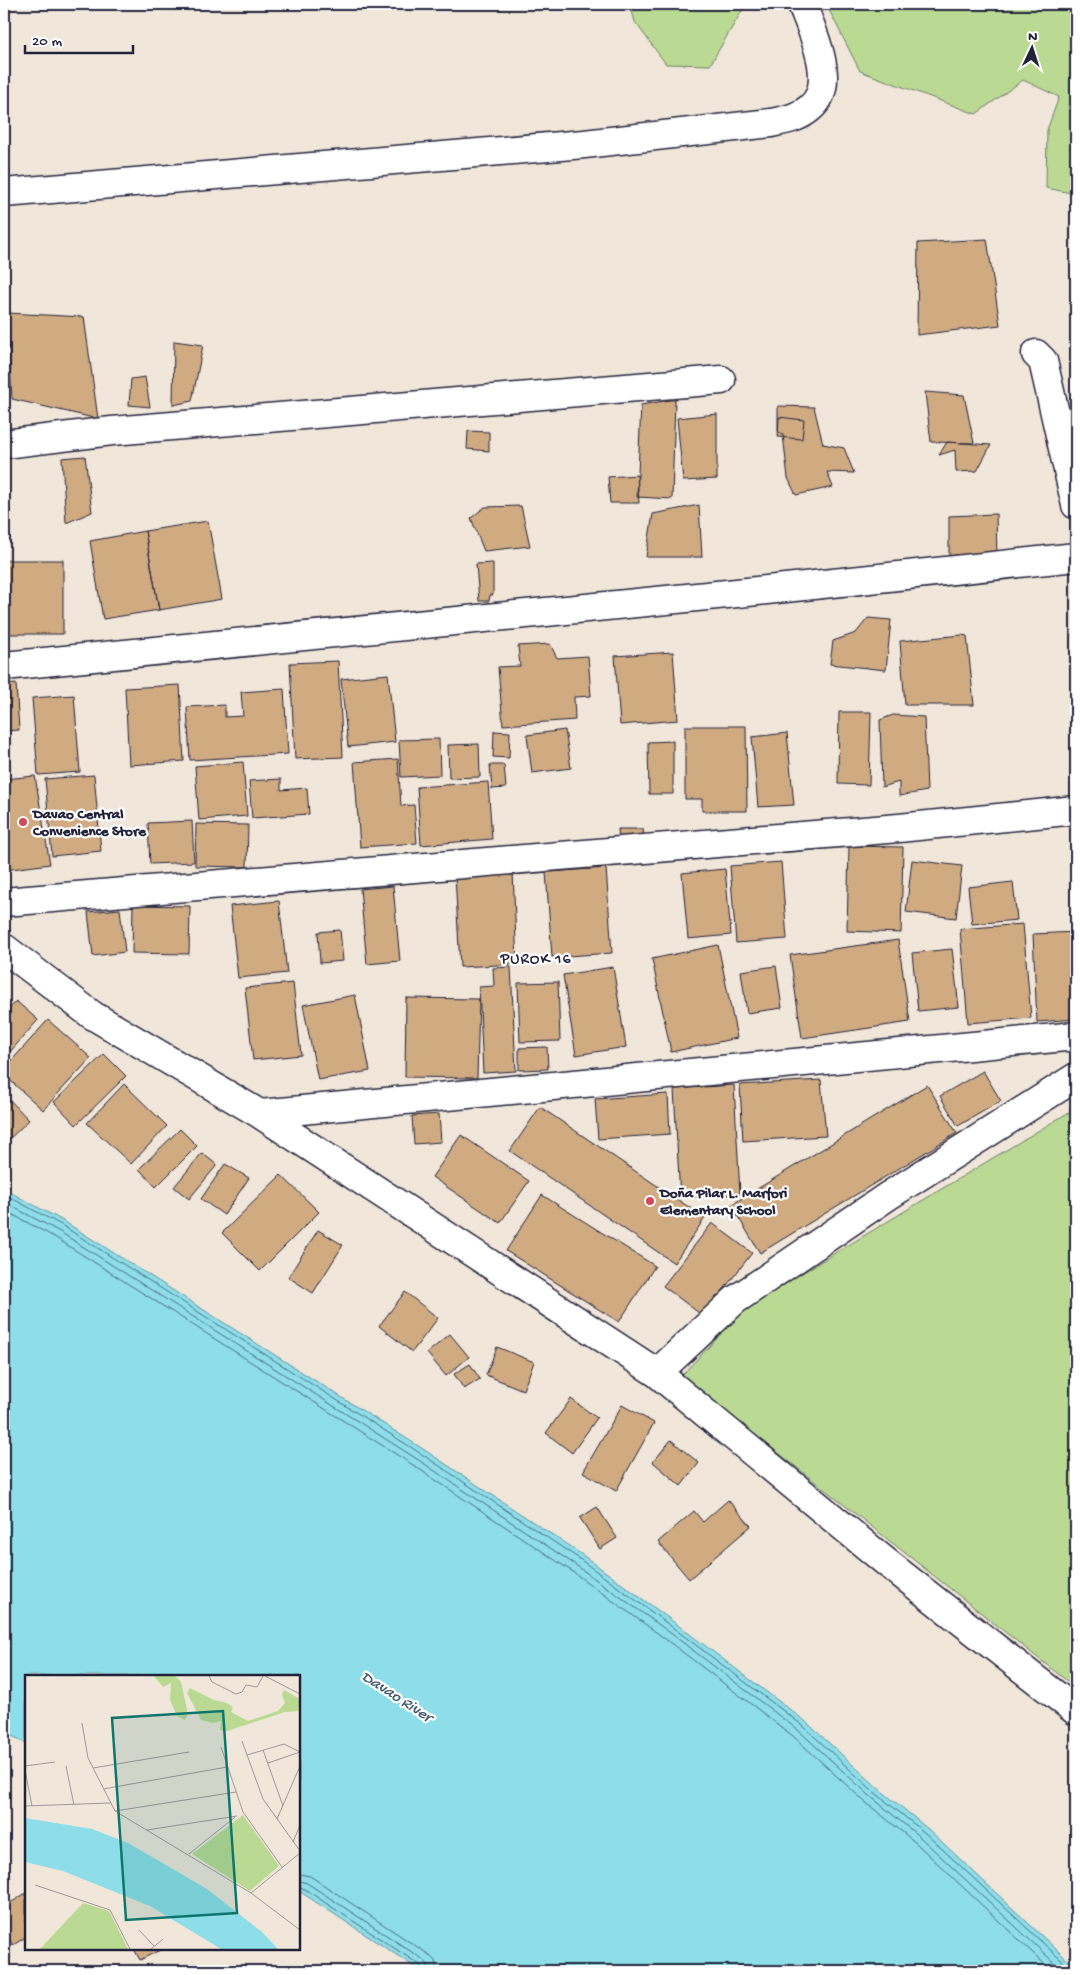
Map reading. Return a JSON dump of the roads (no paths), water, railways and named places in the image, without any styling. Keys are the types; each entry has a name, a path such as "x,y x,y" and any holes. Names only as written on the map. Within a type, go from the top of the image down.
{"street":[{"path":"4,193 584,144 771,123 795,117 812,108 821,94 824,76 819,52 802,4"},
{"path":"1036,354 1043,361 1076,505"},
{"path":"4,444 112,431 721,380"},
{"path":"4,666 758,591 1076,557"},
{"path":"4,902 889,829 1076,810"},
{"path":"4,948 92,1015 260,1114 657,1373 886,1562 1076,1711"},
{"path":"260,1114 1076,1036"},
{"path":"657,1373 735,1300 888,1196 1076,1077"}],"water":[{"name":"Davao River","path":"4,1189 65,1222 423,1449 584,1556 805,1721 877,1787 928,1829 1076,1968 1076,1971 421,1971 300,1892 300,1675 25,1675 25,1742 4,1732"}],"place":[{"name":"Davao Central Convenience Store","path":"23,822"},
{"name":"Doña Pilar L. Marfori Elementary School","path":"650,1201"}],"district":[{"name":"PUROK 16","path":"536,957"}]}
